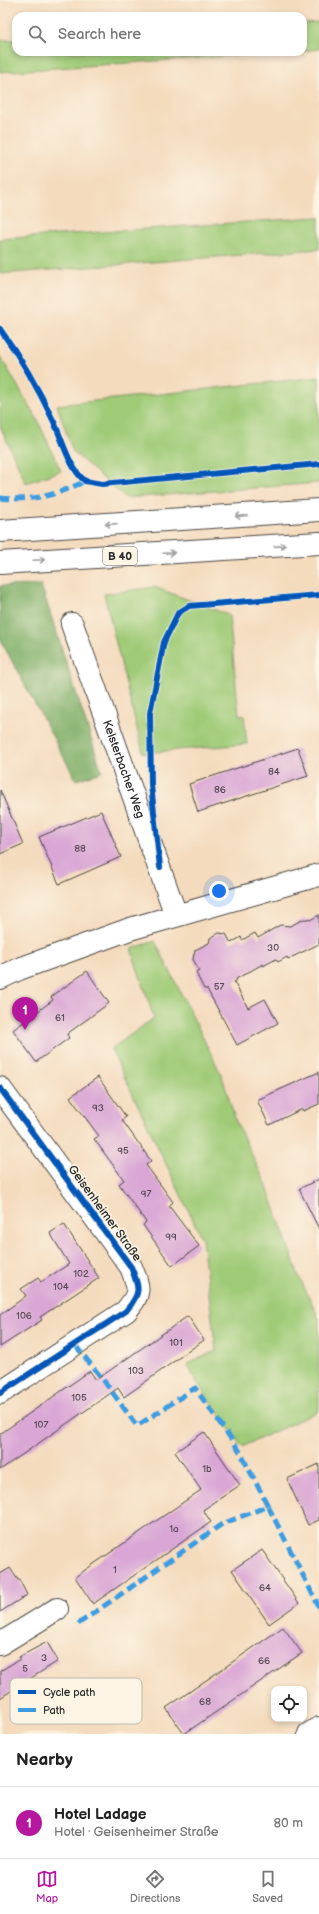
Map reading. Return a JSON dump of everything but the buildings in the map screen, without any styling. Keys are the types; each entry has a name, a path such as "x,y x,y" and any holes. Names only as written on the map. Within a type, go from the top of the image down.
{"main road":[{"path":"0,531 319,510"},
{"name":"B 40","path":"0,563 319,543"},
{"name":"Kelsterbacher Weg","path":"72,624 176,915"},
{"path":"0,978 19,969 130,929 319,874"},
{"name":"Geisenheimer Straße","path":"0,1088 131,1267 138,1284 136,1299 126,1311 0,1393"},
{"path":"0,1644 57,1609"},
{"path":"309,1734 319,1728"}],"green space":[{"path":"319,22 319,49 307,50 307,23"},
{"path":"0,40 12,40 12,56 227,56 0,72"},
{"path":"319,217 319,249 0,274 0,239"},
{"path":"0,356 37,419 61,471 26,483 0,426"},
{"path":"319,377 319,483 126,498 73,452 57,405"},
{"path":"41,585 102,772 76,780 0,639 0,586"},
{"path":"154,587 229,615 239,715 244,716 247,744 143,753 104,594"},
{"path":"155,941 222,1076 236,1122 266,1184 298,1274 319,1319 319,1411 242,1447 196,1381 187,1364 216,1351 202,1239 111,1049 154,1018 131,949"}],"marked path":[{"path":"0,498 23,499 44,496 54,494 85,481"},
{"path":"75,1345 137,1426 195,1388 239,1450 268,1506 222,1524 78,1624"},
{"path":"268,1506 319,1607"}],"cycle path":[{"path":"0,329 36,386 54,422 71,462 79,476 85,481 102,484 319,464"},
{"path":"160,867 151,785 150,713 164,642 178,613 189,606 319,595"},
{"path":"0,1088 131,1267 138,1290 137,1295 126,1311 0,1393"}],"place":[{"name":"Hotel Ladage","path":"25,1030"}]}
